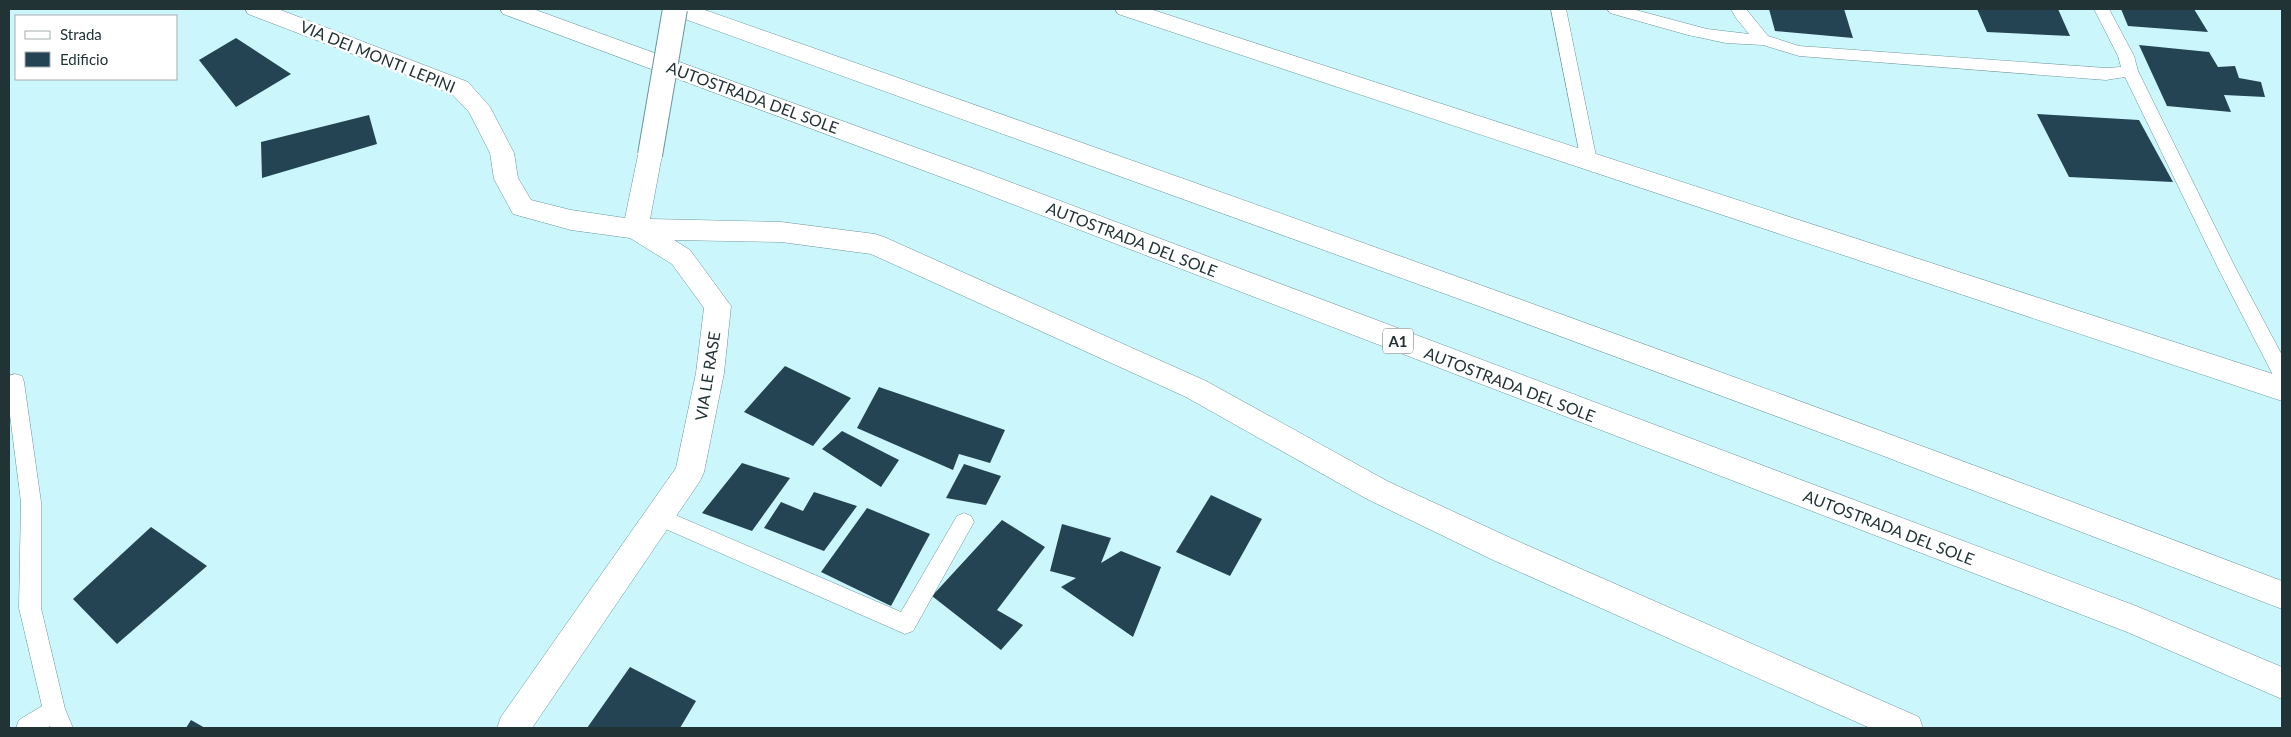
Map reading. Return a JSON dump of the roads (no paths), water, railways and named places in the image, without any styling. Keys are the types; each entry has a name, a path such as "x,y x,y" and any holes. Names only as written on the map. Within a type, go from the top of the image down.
{"main road":[{"name":"VIA DEI MONTI LEPINI","path":"256,9 387,58 460,88 478,107 502,153 506,179 522,208 571,220 635,229"},
{"name":"AUTOSTRADA DEL SOLE","path":"511,9 986,183 2127,617 2282,683"},
{"path":"1907,728 1504,550 1377,490 1196,389 875,244 781,232 635,229 677,9 1187,188 1989,481 2282,595"},
{"path":"1126,9 2282,389"},
{"name":"VIA LE RASE","path":"513,728 690,472 710,373 718,306 681,257 635,229"}],"lane":[{"path":"1558,9 1589,161"},
{"path":"1615,9 1654,21 1737,40 1763,40 1799,51 2106,74 2130,71"},
{"path":"1739,9 1763,40"},
{"path":"2102,9 2126,56 2130,71 2223,259 2282,372"},
{"path":"15,382 31,502 30,608 58,720 27,728"},
{"path":"658,517 905,624 964,522"}]}
